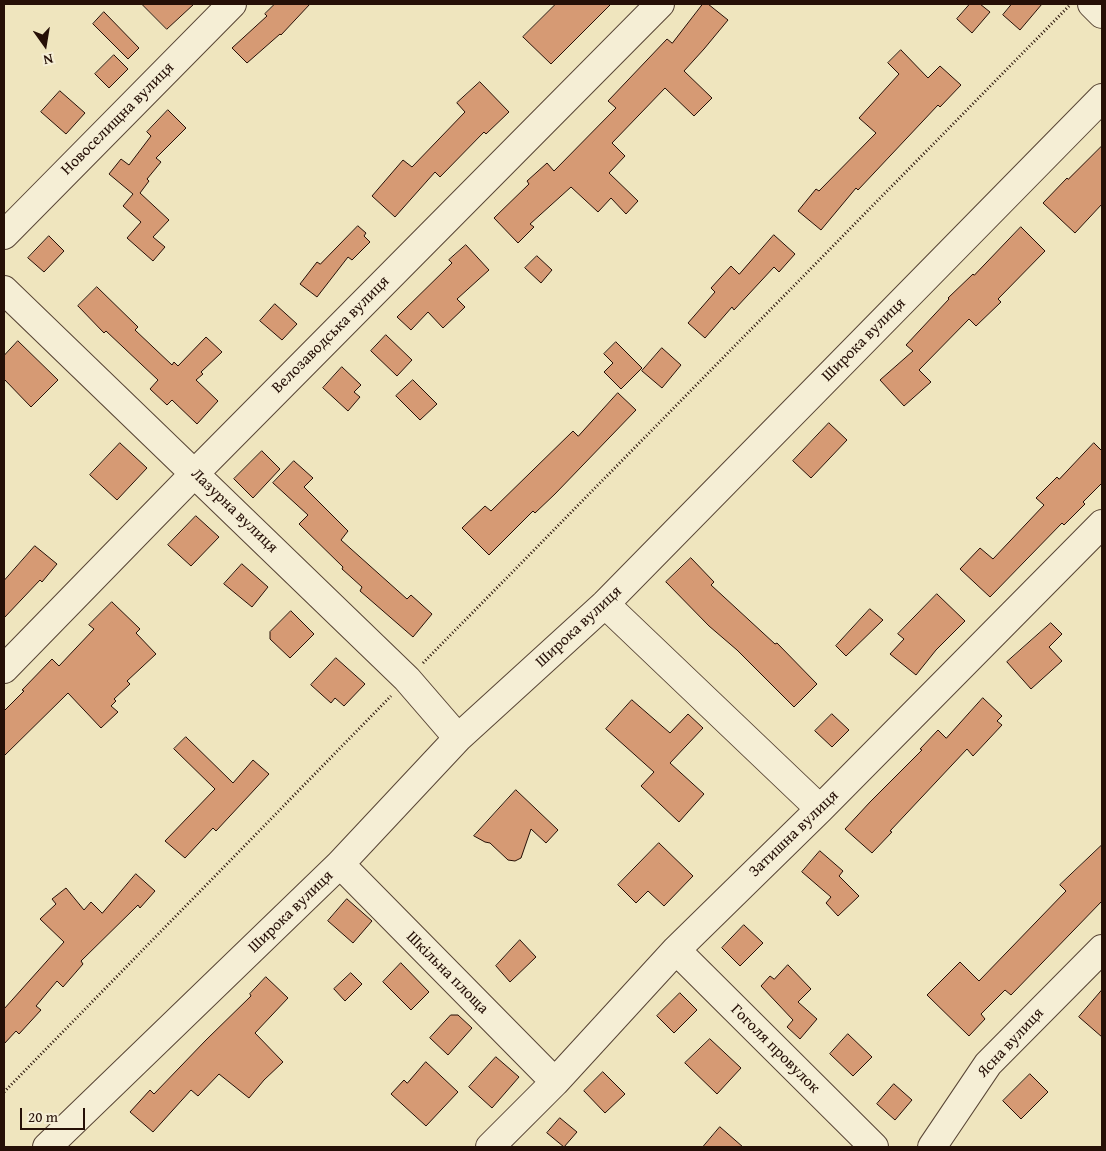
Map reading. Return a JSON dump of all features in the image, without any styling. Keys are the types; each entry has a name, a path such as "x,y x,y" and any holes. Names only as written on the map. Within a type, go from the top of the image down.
{"street":[{"name":"Новоселищна вулиця","path":"4,234 232,4"},
{"name":"Велозаводська вулиця","path":"4,669 194,473 660,4"},
{"path":"1092,4 1102,14"},
{"name":"Широка вулиця","path":"47,1147 340,864 458,738 605,604 1102,98"},
{"name":"Лазурна вулиця","path":"4,290 407,679 458,738"},
{"name":"Затишна вулиця","path":"490,1147 555,1082 676,950 820,810 1102,524"},
{"path":"605,604 820,810"},
{"name":"Шкільна площа","path":"340,864 555,1082"},
{"name":"Ясна вулиця","path":"932,1147 988,1064 1102,949"},
{"name":"Гоголя провулок","path":"676,950 874,1147"}],"path":[{"path":"4,1092 1071,4"}],"building":[{"path":"142,4 194,4 167,29"},
{"path":"275,4 310,4 281,35 247,63 232,48 267,16 265,14"},
{"path":"556,4 611,4 551,64 523,37"},
{"path":"703,4 708,4 728,20 684,71 712,98 694,116 665,88 612,143 625,156 609,173 638,201 626,214 611,198 598,212 571,187 530,224 534,227 518,243 494,218 529,184 527,181 547,163 554,171 616,108 608,101 667,39 672,43"},
{"path":"970,4 980,4 990,12 972,33 957,19"},
{"path":"1012,4 1042,4 1020,30 1003,15"},
{"path":"104,12 139,48 128,59 93,24"},
{"path":"901,50 928,78 940,66 961,85 940,107 938,105 858,190 856,188 821,230 798,211 816,189 819,191 876,133 859,118 899,74 888,63"},
{"path":"114,55 128,69 109,88 95,74"},
{"path":"480,82 509,112 486,134 484,132 440,177 435,172 395,217 372,196 403,160 412,167 465,112 457,103"},
{"path":"60,91 85,113 66,134 41,112"},
{"path":"168,110 186,128 156,158 161,162 147,179 149,181 140,193 169,220 153,237 165,247 153,261 127,238 141,222 123,206 133,194 109,174 121,159 129,165 151,136 147,132"},
{"path":"1102,146 1102,204 1075,233 1043,203"},
{"path":"358,226 366,233 364,236 370,242 352,260 348,257 317,297 300,284 317,262 320,264"},
{"path":"1021,227 1045,251 998,299 1001,302 976,326 969,319 919,370 931,382 904,406 880,380 913,351 906,345 948,298 974,275"},
{"path":"774,235 795,254 779,272 774,267 734,310 732,307 705,338 688,323 715,292 711,288 731,266 739,274"},
{"path":"49,236 64,251 44,272 28,258"},
{"path":"466,245 489,270 457,299 465,307 443,328 428,312 411,330 397,317 452,263 449,260"},
{"path":"537,256 552,270 541,283 525,268"},
{"path":"97,287 138,327 135,330 172,365 174,362 178,366 206,337 222,352 201,372 203,374 196,380 218,401 197,424 172,400 167,405 150,389 158,380 106,331 104,333 78,306"},
{"path":"275,304 297,324 282,340 260,321"},
{"path":"386,335 412,360 397,376 371,351"},
{"path":"18,341 58,380 31,407 4,379 4,356"},
{"path":"616,342 642,368 621,389 604,372 613,363 604,354"},
{"path":"662,348 681,365 662,388 642,371"},
{"path":"342,367 361,385 354,392 360,397 348,411 323,388"},
{"path":"413,380 437,404 420,420 396,396"},
{"path":"618,393 636,410 555,494 535,513 533,511 489,555 462,528 485,506 491,511 573,431 578,436"},
{"path":"829,423 847,440 811,478 793,461"},
{"path":"120,443 147,468 117,500 90,475"},
{"path":"1094,443 1102,451 1102,483 1083,502 1085,504 1064,525 1062,523 990,597 960,569 980,548 993,559 1044,505 1036,498 1057,477 1059,479"},
{"path":"262,451 280,469 253,498 234,479"},
{"path":"294,461 313,478 304,487 348,531 341,540 407,599 411,595 432,614 413,637 360,591 362,587 299,524 308,515 273,483"},
{"path":"196,516 219,537 191,566 168,545"},
{"path":"35,546 57,564 42,582 40,580 4,618 4,581"},
{"path":"691,558 714,582 711,585 775,644 777,643 817,684 794,707 666,582"},
{"path":"242,564 268,587 252,607 224,584"},
{"path":"937,594 965,621 936,650 916,675 890,654 904,639 898,634"},
{"path":"112,602 140,629 136,633 156,654 127,681 130,684 114,699 116,701 111,706 118,712 101,728 68,693 4,756 4,711 52,659 59,666 94,629 89,625"},
{"path":"870,609 883,620 846,656 836,646"},
{"path":"291,611 314,634 290,658 270,639 270,632"},
{"path":"1051,623 1062,634 1049,647 1062,661 1031,689 1007,662"},
{"path":"336,658 365,684 344,706 335,698 331,703 311,685"},
{"path":"983,698 1002,716 997,721 1002,725 973,756 967,749 890,831 892,832 872,853 845,829 922,750 920,749 938,730 946,738"},
{"path":"632,700 670,733 688,714 703,728 670,763 704,794 679,822 641,786 654,772 606,729"},
{"path":"832,714 849,730 832,747 815,731"},
{"path":"186,737 233,783 253,760 269,774 216,831 213,828 185,858 165,841 215,789 174,749"},
{"path":"516,790 558,830 546,843 531,829 521,858 515,861 508,860 490,843 474,836"},
{"path":"659,843 693,876 664,906 648,891 636,903 618,885"},
{"path":"1102,845 1102,901 1011,995 1005,990 981,1014 985,1019 969,1036 927,995 960,962 979,981 1066,891 1060,885"},
{"path":"820,851 843,871 839,876 859,896 838,916 826,903 831,897 802,872"},
{"path":"136,874 155,891 140,908 138,905 81,961 83,964 63,987 57,981 36,1006 41,1010 19,1034 16,1031 4,1044 4,1009 64,942 40,919 56,904 52,899 66,888 84,910 91,902 102,913"},
{"path":"347,899 372,921 353,943 328,921"},
{"path":"744,925 763,943 740,966 722,948"},
{"path":"520,940 536,957 510,982 496,966"},
{"path":"401,963 429,992 411,1010 383,982"},
{"path":"788,965 811,989 798,1002 817,1019 800,1039 787,1027 793,1020 761,986 770,976 774,979"},
{"path":"351,973 362,984 345,1001 334,989"},
{"path":"266,977 288,998 255,1033 283,1062 249,1098 219,1074 198,1096 191,1090 153,1132 130,1112 150,1090 154,1094 251,996 250,994"},
{"path":"1102,990 1102,1037 1079,1017"},
{"path":"680,993 697,1010 674,1033 657,1016"},
{"path":"451,1015 458,1015 472,1028 448,1055 430,1038"},
{"path":"848,1034 872,1057 853,1076 830,1054"},
{"path":"710,1039 741,1068 717,1094 685,1063"},
{"path":"496,1057 519,1077 492,1108 469,1087"},
{"path":"426,1062 458,1092 426,1126 391,1094 404,1080 407,1083"},
{"path":"603,1072 625,1094 605,1113 584,1091"},
{"path":"1030,1074 1048,1092 1021,1119 1003,1101"},
{"path":"894,1084 912,1100 895,1120 877,1104"},
{"path":"560,1118 577,1132 564,1147 547,1133"},
{"path":"720,1127 743,1147 703,1147"}]}
